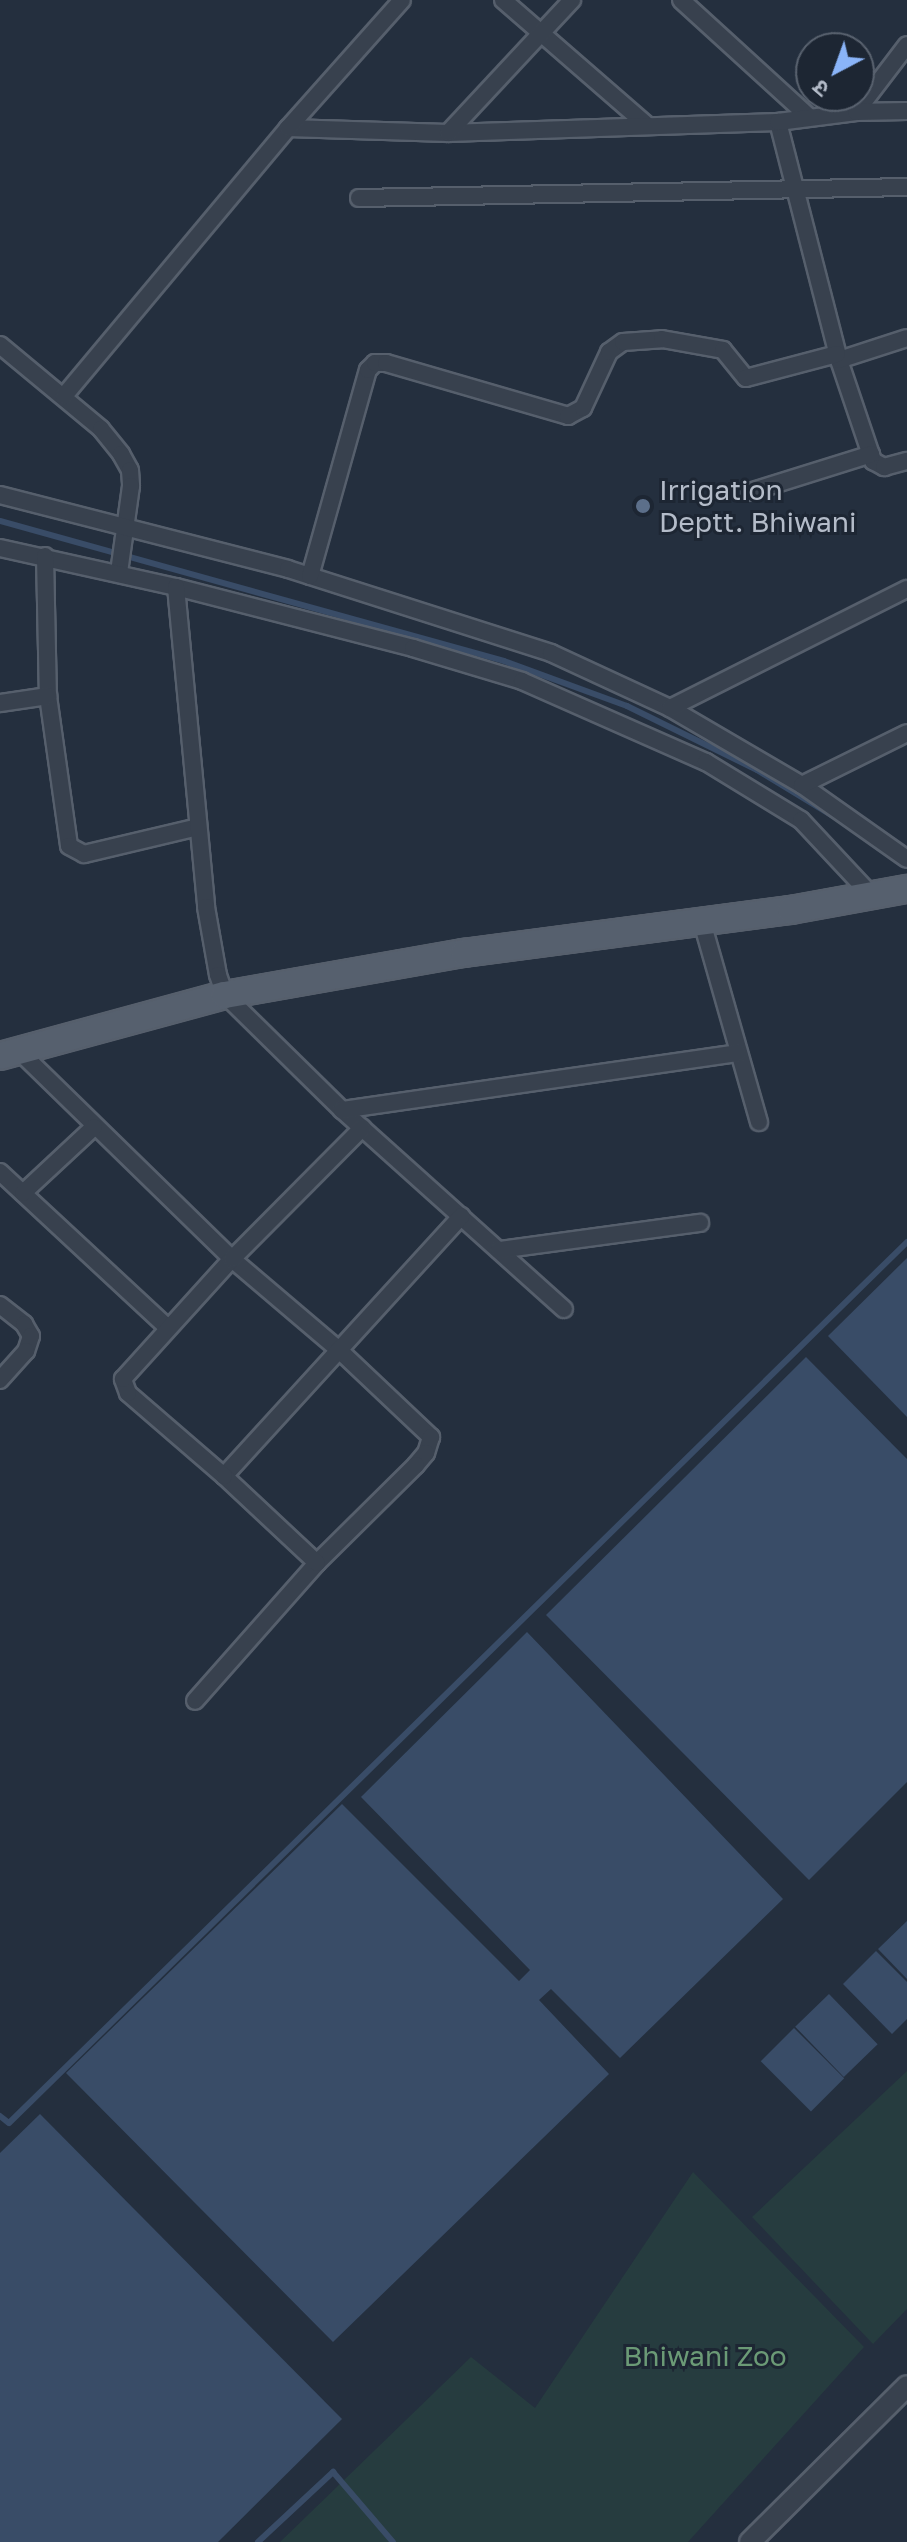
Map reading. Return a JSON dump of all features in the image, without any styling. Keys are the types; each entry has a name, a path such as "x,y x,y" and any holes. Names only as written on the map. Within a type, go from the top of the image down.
{"main road":[{"path":"10,1054 225,995 464,953 702,922 907,889"}],"street":[{"path":"64,396 288,128 402,0"},
{"path":"503,0 648,126"},
{"path":"448,133 572,0"},
{"path":"681,0 809,117"},
{"path":"875,87 907,45"},
{"path":"875,112 907,111"},
{"path":"288,128 448,133 778,122 856,112"},
{"path":"778,122 838,357 873,461 884,467 907,461"},
{"path":"359,198 907,187"},
{"path":"310,576 366,378 375,363 386,363 568,416 583,408 609,352 623,342 662,339 723,350 746,378 907,338"},
{"path":"0,345 101,429 130,470 131,486 121,560"},
{"path":"750,492 871,454"},
{"path":"0,495 310,576 551,653 670,708 802,785 907,859"},
{"path":"0,548 45,556 121,560 176,587 413,648 522,681 706,762 801,820 872,896"},
{"path":"45,556 48,696 71,849 84,854 198,827"},
{"path":"176,587 212,947 225,995 342,1110 564,1309"},
{"path":"670,708 907,589"},
{"path":"0,703 48,696"},
{"path":"802,785 907,733"},
{"path":"702,922 759,1122"},
{"path":"342,1110 738,1053"},
{"path":"10,1054 94,1127 232,1259 339,1350 429,1433 432,1441 416,1465 317,1563 195,1701"},
{"path":"23,1193 94,1127"},
{"path":"317,1563 124,1389 123,1379 167,1327 362,1128"},
{"path":"0,1172 167,1327"},
{"path":"224,1476 461,1216"},
{"path":"499,1250 700,1223"},
{"path":"0,1305 24,1324 31,1336 26,1351 0,1380"},
{"path":"750,2542 907,2386"}],"green space":[{"path":"907,2071 907,2309 873,2344 752,2217"},
{"name":"Bhiwani Zoo","path":"693,2172 864,2347 688,2542 280,2542 471,2357 535,2408"}],"water":[{"path":"907,1258 907,1417 828,1336"},
{"path":"806,1357 907,1459 907,1782 809,1880 546,1615"},
{"path":"527,1632 783,1899 620,2058 551,1989 539,2000 609,2074 333,2342 66,2073 342,1804 519,1981 530,1970 361,1797"},
{"path":"907,1921 907,1979 878,1949"},
{"path":"876,1951 907,1982 907,2019 892,2034 843,1984"},
{"path":"829,1994 878,2044 844,2077 795,2027"},
{"path":"794,2028 844,2078 811,2111 761,2061"},
{"path":"40,2114 342,2419 218,2542 0,2542 0,2153"}],"waterway":[{"path":"0,521 504,661 627,706 757,770 833,816"},
{"path":"0,2116 9,2123 907,1242"},
{"path":"258,2542 333,2472 393,2542"}],"place":[{"name":"Irrigation Deptt. Bhiwani","path":"643,506"}]}
